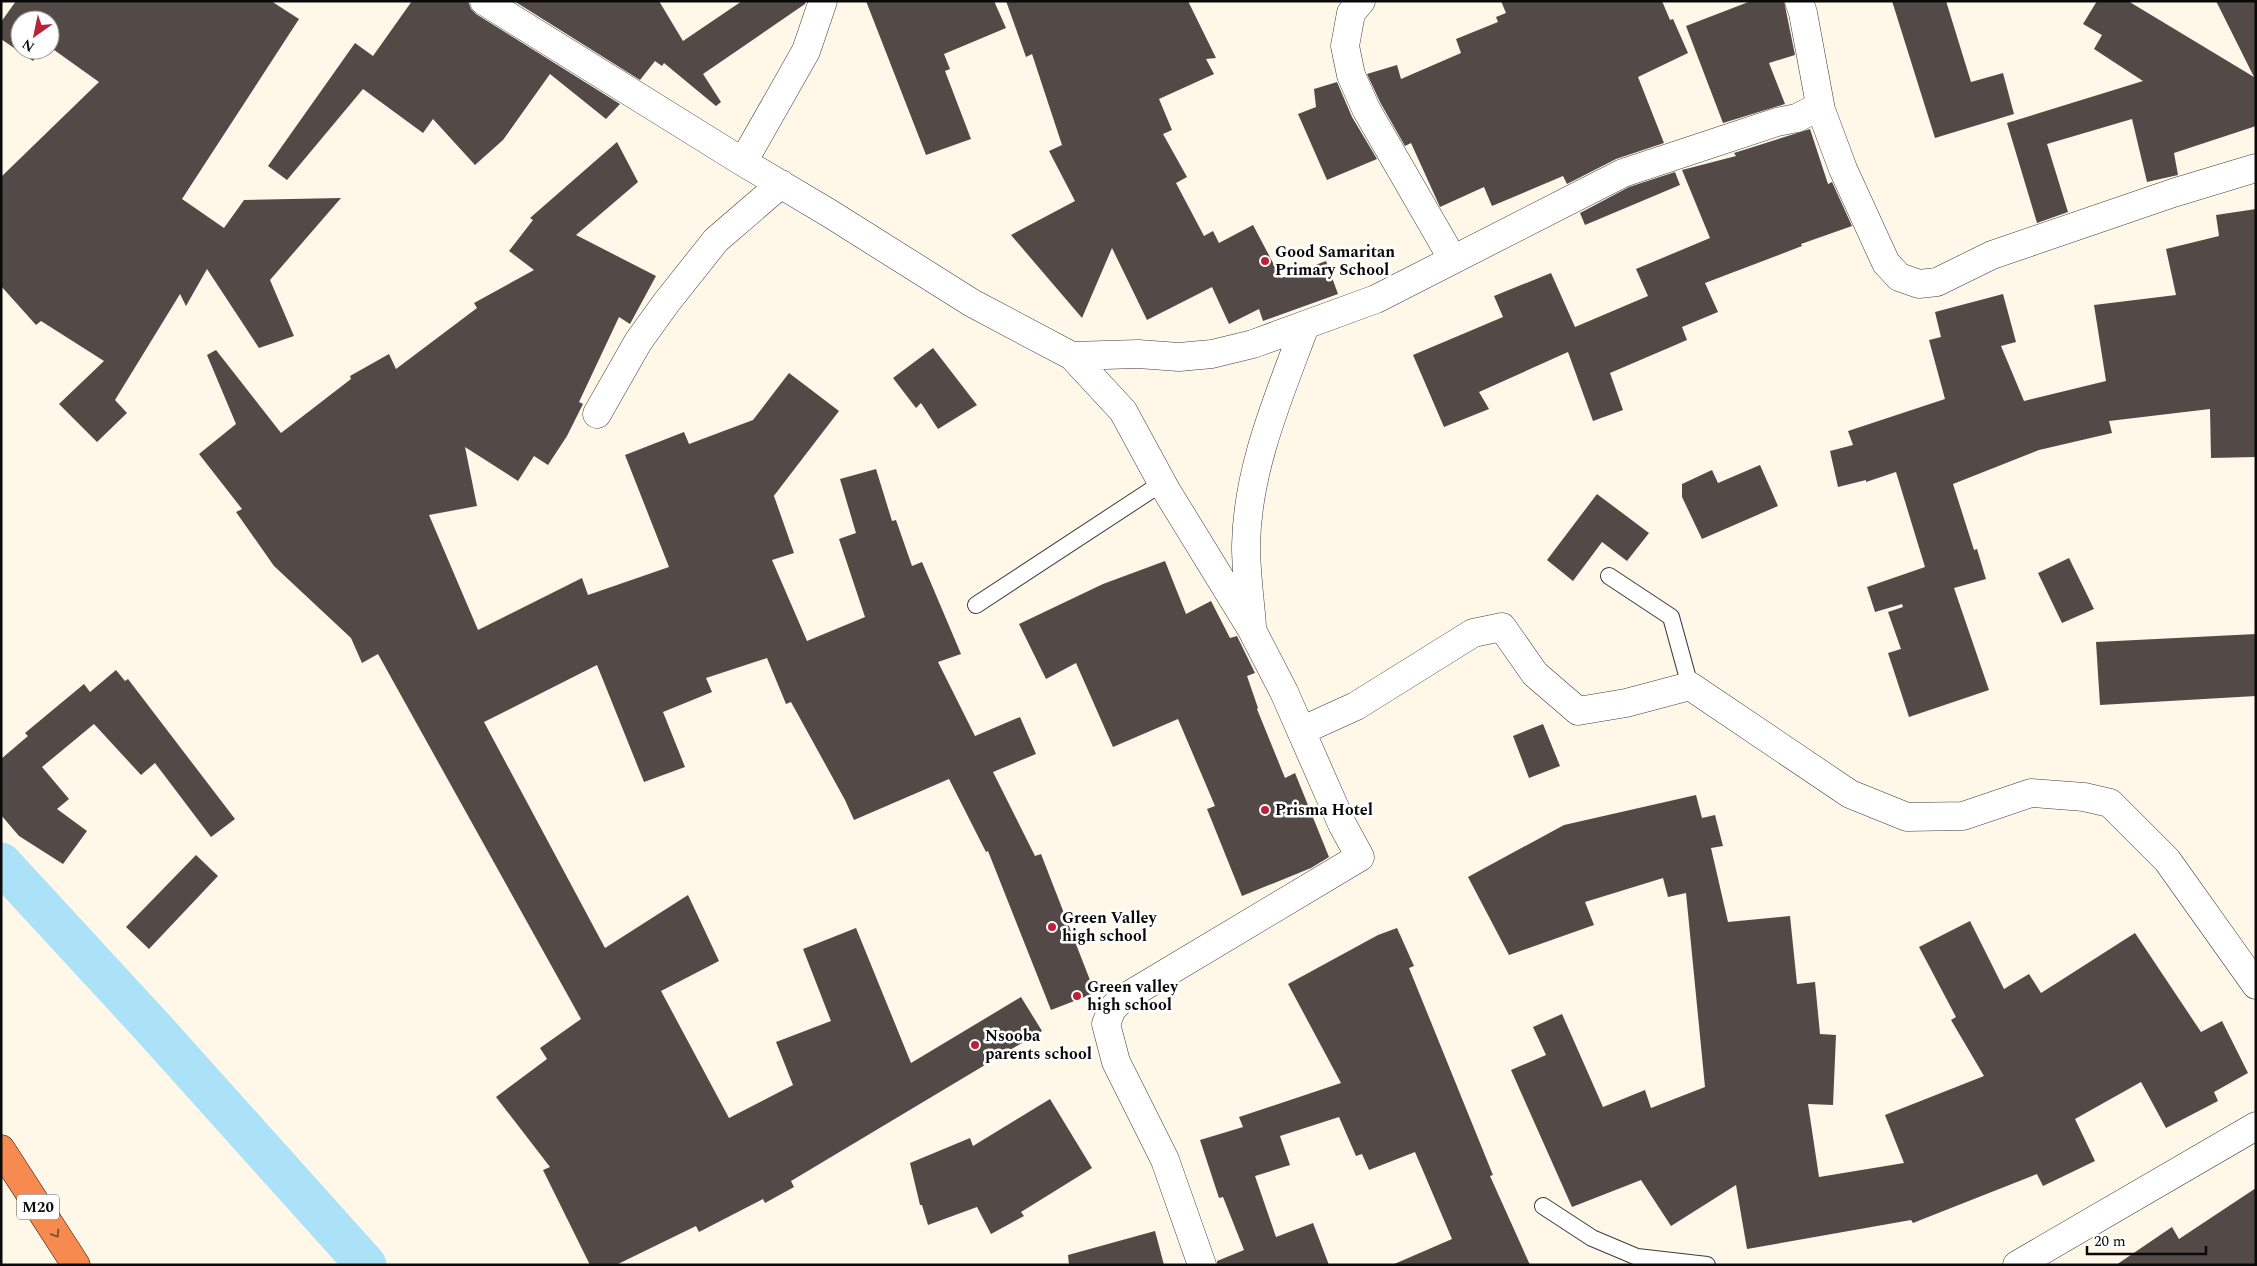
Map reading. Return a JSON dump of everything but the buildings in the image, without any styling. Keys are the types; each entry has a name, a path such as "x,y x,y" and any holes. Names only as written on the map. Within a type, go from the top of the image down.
{"highway":[{"name":"M20","path":"1,1149 76,1265"}],"street":[{"path":"484,1 743,162 830,213 972,304 1072,356 1123,411 1162,483 1252,630 1301,731 1342,824 1360,856 1121,1000 1112,1009 1106,1024 1116,1062 1165,1160 1202,1265"},
{"path":"743,162 806,51 823,1"},
{"path":"1361,1 1351,13 1345,46 1351,75 1366,109 1452,258"},
{"path":"1799,1 1803,12 1821,110 1843,169 1886,264 1899,277 1919,284 1937,282 1992,255 2173,193 2256,168"},
{"path":"1072,356 1138,354 1179,357 1212,354 1253,344 1376,299 1408,284 1452,258 1622,173 1777,122 1797,118 1816,108 1821,110"},
{"path":"597,414 638,342 716,240 780,184"},
{"path":"1252,630 1246,546 1250,509 1263,441 1305,326"},
{"path":"1301,731 1356,706 1473,633 1502,627 1535,674 1578,711 1626,703 1690,686 1850,794 1908,817 1963,816 2031,794 2084,797 2110,803 2167,860 2256,985"},
{"path":"2017,1265 2256,1126"}],"lane":[{"path":"976,605 1162,483"},
{"path":"1609,576 1671,617 1690,686"},
{"path":"1543,1206 1592,1238 1636,1257 1707,1265"}],"waterway":[{"path":"1,863 155,1030 366,1265"}],"place":[{"name":"Good Samaritan Primary School","path":"1265,261"},
{"name":"Prisma Hotel","path":"1265,810"},
{"name":"Green Valley high school","path":"1052,927"},
{"name":"Green valley high school","path":"1077,996"},
{"name":"Nsooba parents school","path":"975,1045"}]}
